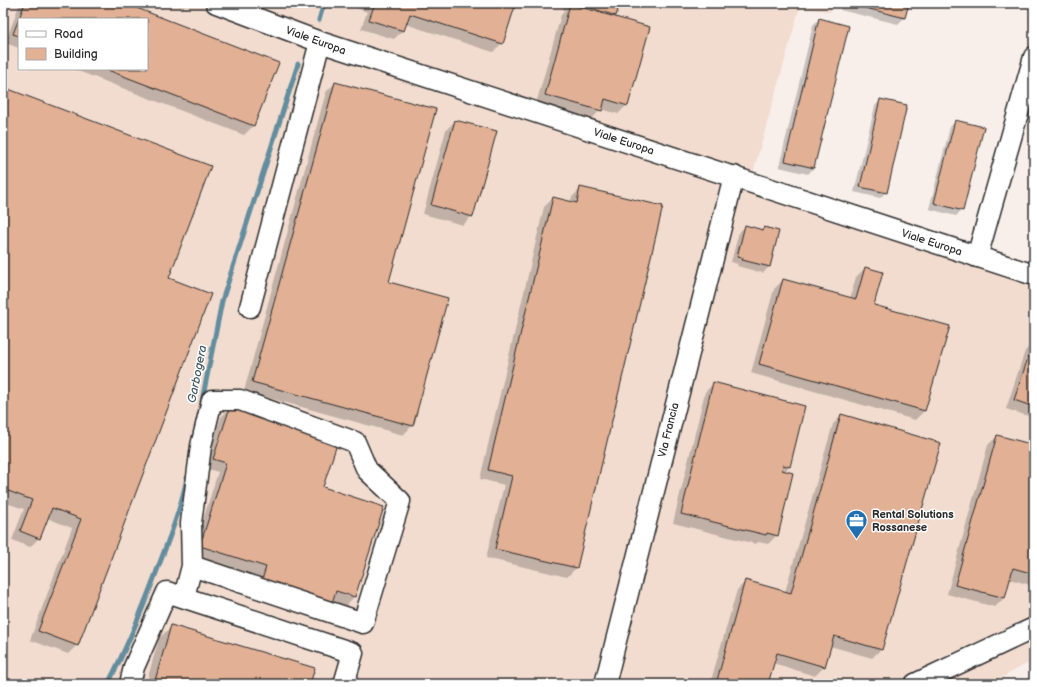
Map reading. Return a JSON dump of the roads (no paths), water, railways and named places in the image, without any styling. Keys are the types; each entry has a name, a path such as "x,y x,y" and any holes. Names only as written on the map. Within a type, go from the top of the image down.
{"street":[{"name":"Viale Europa","path":"216,3 320,42 734,176 1034,276"},
{"path":"250,307 320,42"},
{"path":"977,257 1034,57"},
{"name":"Via Francia","path":"605,684 734,176"},
{"path":"184,597 192,566 190,523 201,446 212,400 240,400 355,442 367,470 400,501 363,623 192,566"},
{"path":"130,684 134,667 167,592 353,653 344,684"},
{"path":"915,684 1034,628"}],"waterway":[{"name":"Garbogera","path":"319,20 324,3"},
{"name":"Garbogera","path":"202,401 222,301 298,64"},
{"name":"Garbogera","path":"108,684 142,610 175,522 187,478"}],"place":[{"name":"Rental Solutions Rossanese","path":"857,540"}]}
